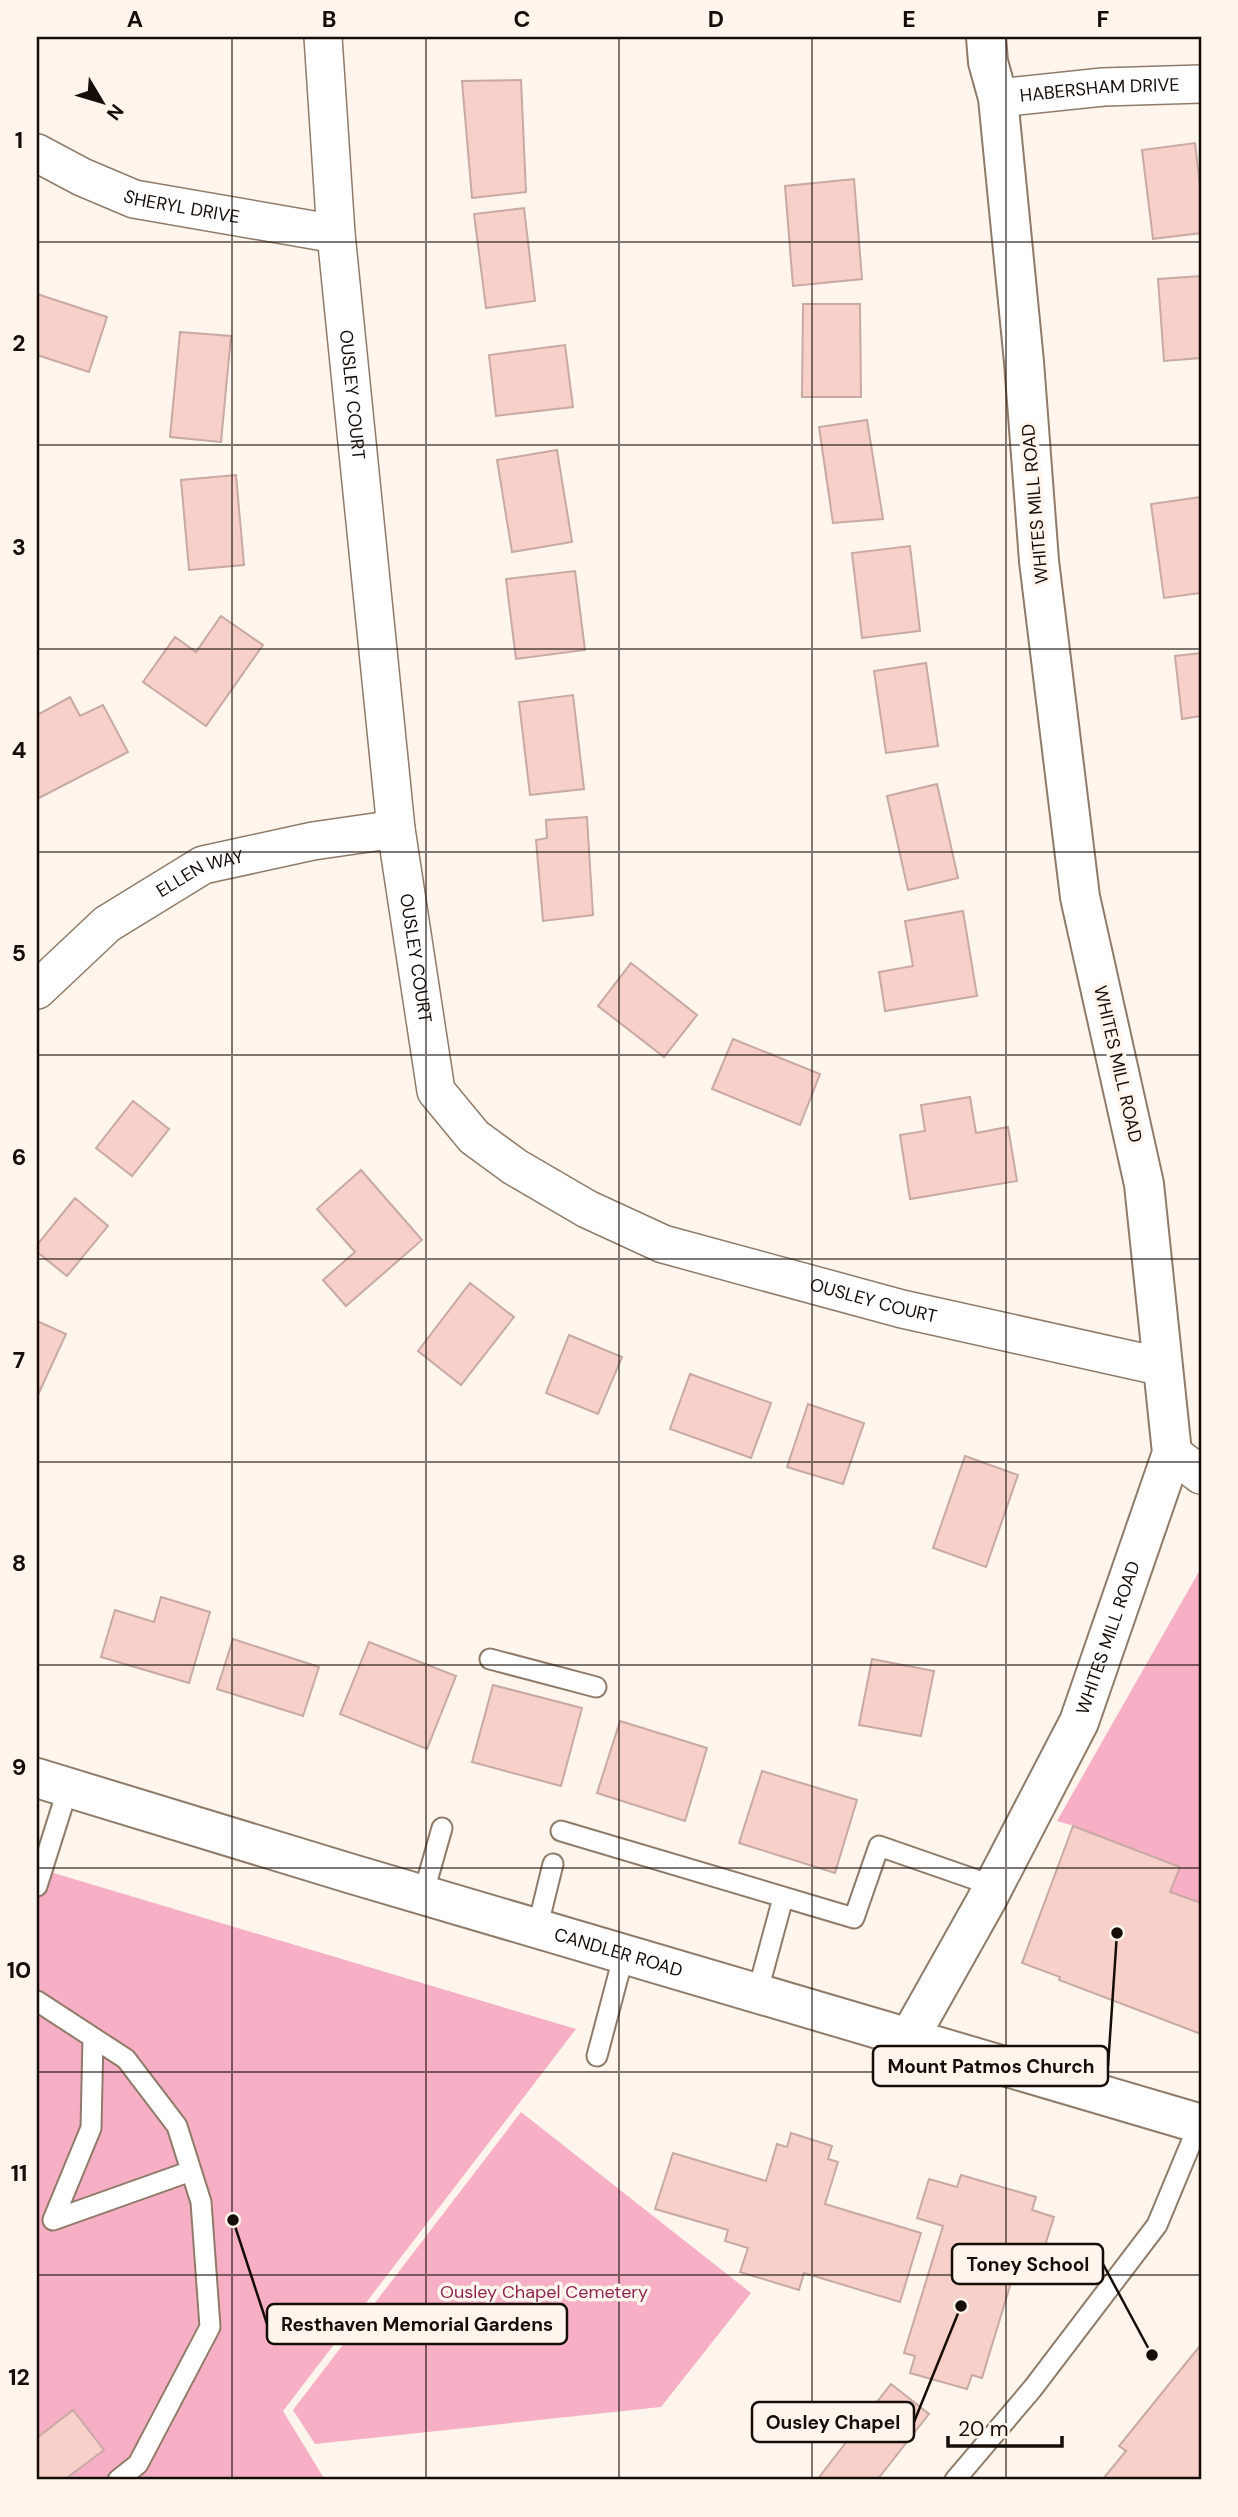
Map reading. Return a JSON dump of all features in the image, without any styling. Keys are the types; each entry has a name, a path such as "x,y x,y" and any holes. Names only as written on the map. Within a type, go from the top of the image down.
{"street":[{"name":"OUSLEY COURT","path":"323,37 336,234 396,830 436,1091 474,1137 515,1167 587,1209 663,1244 902,1309 1163,1367"},
{"name":"WHITES MILL ROAD","path":"909,2038 994,1886 1079,1722 1187,1464 1163,1367 1144,1184 1079,883 1039,561 1024,362 998,98 988,62 986,37"},
{"name":"HABERSHAM DRIVE","path":"998,98 1103,87 1201,84"},
{"name":"SHERYL DRIVE","path":"37,153 82,177 134,199 336,234"},
{"name":"ELLEN WAY","path":"37,990 107,924 203,865 313,841 396,830"},
{"name":"CANDLER ROAD","path":"52,1783 1200,2124"}],"lane":[{"path":"490,1659 596,1687"},
{"path":"37,1886 52,1783"},
{"path":"423,1895 442,1828"},
{"path":"561,1831 854,1918 879,1846 994,1886"},
{"path":"537,1929 553,1864"},
{"path":"757,1994 783,1898"},
{"path":"597,2056 624,1954"},
{"path":"37,2001 126,2059 177,2126 201,2202 210,2327 138,2464 118,2480"},
{"path":"93,2038 91,2128 53,2220 191,2171"},
{"path":"955,2480 1032,2388 1157,2225 1200,2124"}],"green space":[{"path":"1201,1568 1201,1903 1170,1892 1074,1826 1057,1821"},
{"path":"37,1868 576,2029 283,2411 325,2480 37,2480"},
{"name":"Ousley Chapel Cemetery","path":"521,2112 751,2293 661,2407 315,2444 293,2410"}],"building":[{"path":"521,80 526,192 472,198 462,81"},
{"path":"1195,143 1201,194 1201,233 1153,239 1142,150"},
{"path":"854,179 862,279 793,286 785,186"},
{"path":"524,208 535,301 486,308 474,214"},
{"path":"1201,276 1201,358 1164,361 1158,279"},
{"path":"37,294 107,317 89,372 37,355"},
{"path":"803,304 860,304 861,397 802,397"},
{"path":"180,332 231,336 221,442 170,437"},
{"path":"565,345 573,407 496,416 489,355"},
{"path":"867,420 883,519 833,523 819,427"},
{"path":"557,450 572,542 512,552 497,460"},
{"path":"236,475 244,565 189,570 181,480"},
{"path":"1201,497 1201,593 1164,598 1151,504"},
{"path":"910,546 920,631 862,638 852,553"},
{"path":"575,571 585,650 516,659 506,579"},
{"path":"221,616 263,645 206,726 143,682 175,637 196,652"},
{"path":"1201,653 1201,716 1182,719 1175,656"},
{"path":"926,663 938,746 886,753 874,671"},
{"path":"573,695 584,789 530,795 519,702"},
{"path":"70,697 80,716 103,705 128,752 37,799 37,715"},
{"path":"937,784 958,878 908,890 887,796"},
{"path":"587,817 593,915 543,921 536,840 547,838 546,820"},
{"path":"963,911 977,996 885,1011 879,972 913,966 905,921"},
{"path":"631,963 697,1015 664,1057 598,1006"},
{"path":"733,1039 820,1074 800,1125 712,1089"},
{"path":"970,1097 976,1133 1008,1127 1017,1181 910,1199 900,1135 925,1131 921,1105"},
{"path":"133,1101 169,1129 132,1176 96,1148"},
{"path":"361,1170 422,1240 346,1306 323,1280 355,1252 317,1209"},
{"path":"75,1198 108,1226 67,1276 37,1252 37,1245"},
{"path":"470,1283 514,1317 461,1385 418,1351"},
{"path":"37,1321 66,1334 37,1397"},
{"path":"569,1335 622,1357 598,1414 546,1393"},
{"path":"690,1374 771,1403 751,1458 670,1429"},
{"path":"808,1404 864,1423 843,1484 787,1467"},
{"path":"965,1456 1018,1475 986,1567 933,1548"},
{"path":"161,1597 210,1612 189,1683 101,1657 115,1610 154,1622"},
{"path":"233,1639 319,1667 303,1716 217,1689"},
{"path":"369,1642 456,1676 427,1749 340,1714"},
{"path":"872,1659 934,1671 921,1736 859,1725"},
{"path":"493,1685 582,1708 561,1786 472,1762"},
{"path":"620,1721 707,1748 685,1821 597,1793"},
{"path":"762,1771 857,1800 835,1873 739,1843"},
{"path":"1073,1826 1180,1867 1170,1892 1201,1903 1201,2034 1059,1980 1060,1977 1022,1963"},
{"path":"791,2133 832,2146 828,2159 838,2162 825,2204 921,2233 900,2302 804,2273 799,2290 740,2272 748,2248 725,2241 728,2230 655,2209 673,2153 766,2181 777,2144 787,2147"},
{"path":"961,2175 1036,2197 1032,2210 1054,2217 1041,2258 1020,2253 982,2378 972,2375 967,2389 910,2373 915,2356 904,2353 943,2226 917,2218 929,2179 957,2187"},
{"path":"1199,2347 1201,2480 1102,2480 1126,2451 1119,2446"},
{"path":"891,2384 929,2414 877,2480 817,2480"},
{"path":"73,2410 104,2450 64,2480 37,2480 37,2438"}],"place":[{"name":"Mount Patmos Church","path":"1117,1933"},
{"name":"Resthaven Memorial Gardens","path":"233,2220"},
{"name":"Ousley Chapel","path":"961,2306"},
{"name":"Toney School","path":"1152,2355"}]}
